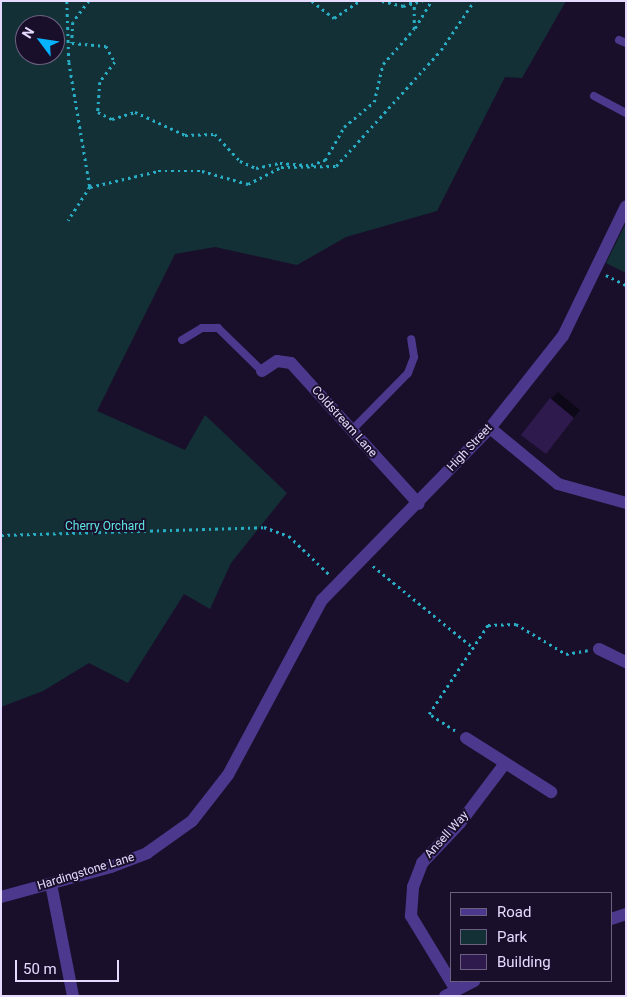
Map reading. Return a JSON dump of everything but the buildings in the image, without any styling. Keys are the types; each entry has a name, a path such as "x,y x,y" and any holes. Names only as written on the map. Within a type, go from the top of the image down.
{"street":[{"name":"High Street","path":"285,669 322,600 362,557 419,504 490,428 563,336 626,206"},
{"name":"Coldstream Lane","path":"262,371 278,361 290,363 419,504"},
{"path":"490,428 558,484 626,503"},
{"path":"599,649 626,662"},
{"name":"Hardingstone Lane","path":"1,897 51,884 147,853 192,821 228,774 285,669"},
{"path":"466,738 503,766 551,792"},
{"name":"Ansell Way","path":"451,993 411,916 413,887 422,862 460,823 503,766"},
{"path":"51,884 73,996"},
{"path":"612,919 626,914"},
{"path":"451,993 472,982"}],"lane":[{"path":"594,96 626,113"},
{"path":"182,340 202,328 218,328 262,371"},
{"path":"352,430 408,373 414,357 411,339"}],"path":[{"path":"67,1 68,62 90,187 68,221"},
{"path":"88,1 73,22 72,43 106,46 115,59 100,82 97,111 112,119 136,112 185,135 215,134 240,160 256,168 280,163 311,165 325,160 344,127 373,104 383,64 414,29 431,1"},
{"path":"312,1 334,18 359,1"},
{"path":"382,1 414,5 422,1"},
{"path":"410,1 414,5 414,29"},
{"path":"90,187 158,171 202,171 248,184 281,167 336,166 441,50 474,1"},
{"path":"594,269 626,285"},
{"path":"1,535 264,527 289,536 327,572"},
{"path":"362,557 471,646"},
{"path":"466,738 429,714 471,646 488,625 516,624 566,654 599,649"}],"green space":[{"name":"Cherry Orchard","path":"1,1 566,1 522,78 505,77 437,211 346,237 297,265 215,247 175,254 97,411 185,450 205,415 287,493 231,563 210,609 184,594 128,683 89,663 43,691 1,707"},
{"path":"626,223 626,273 606,263"}]}
